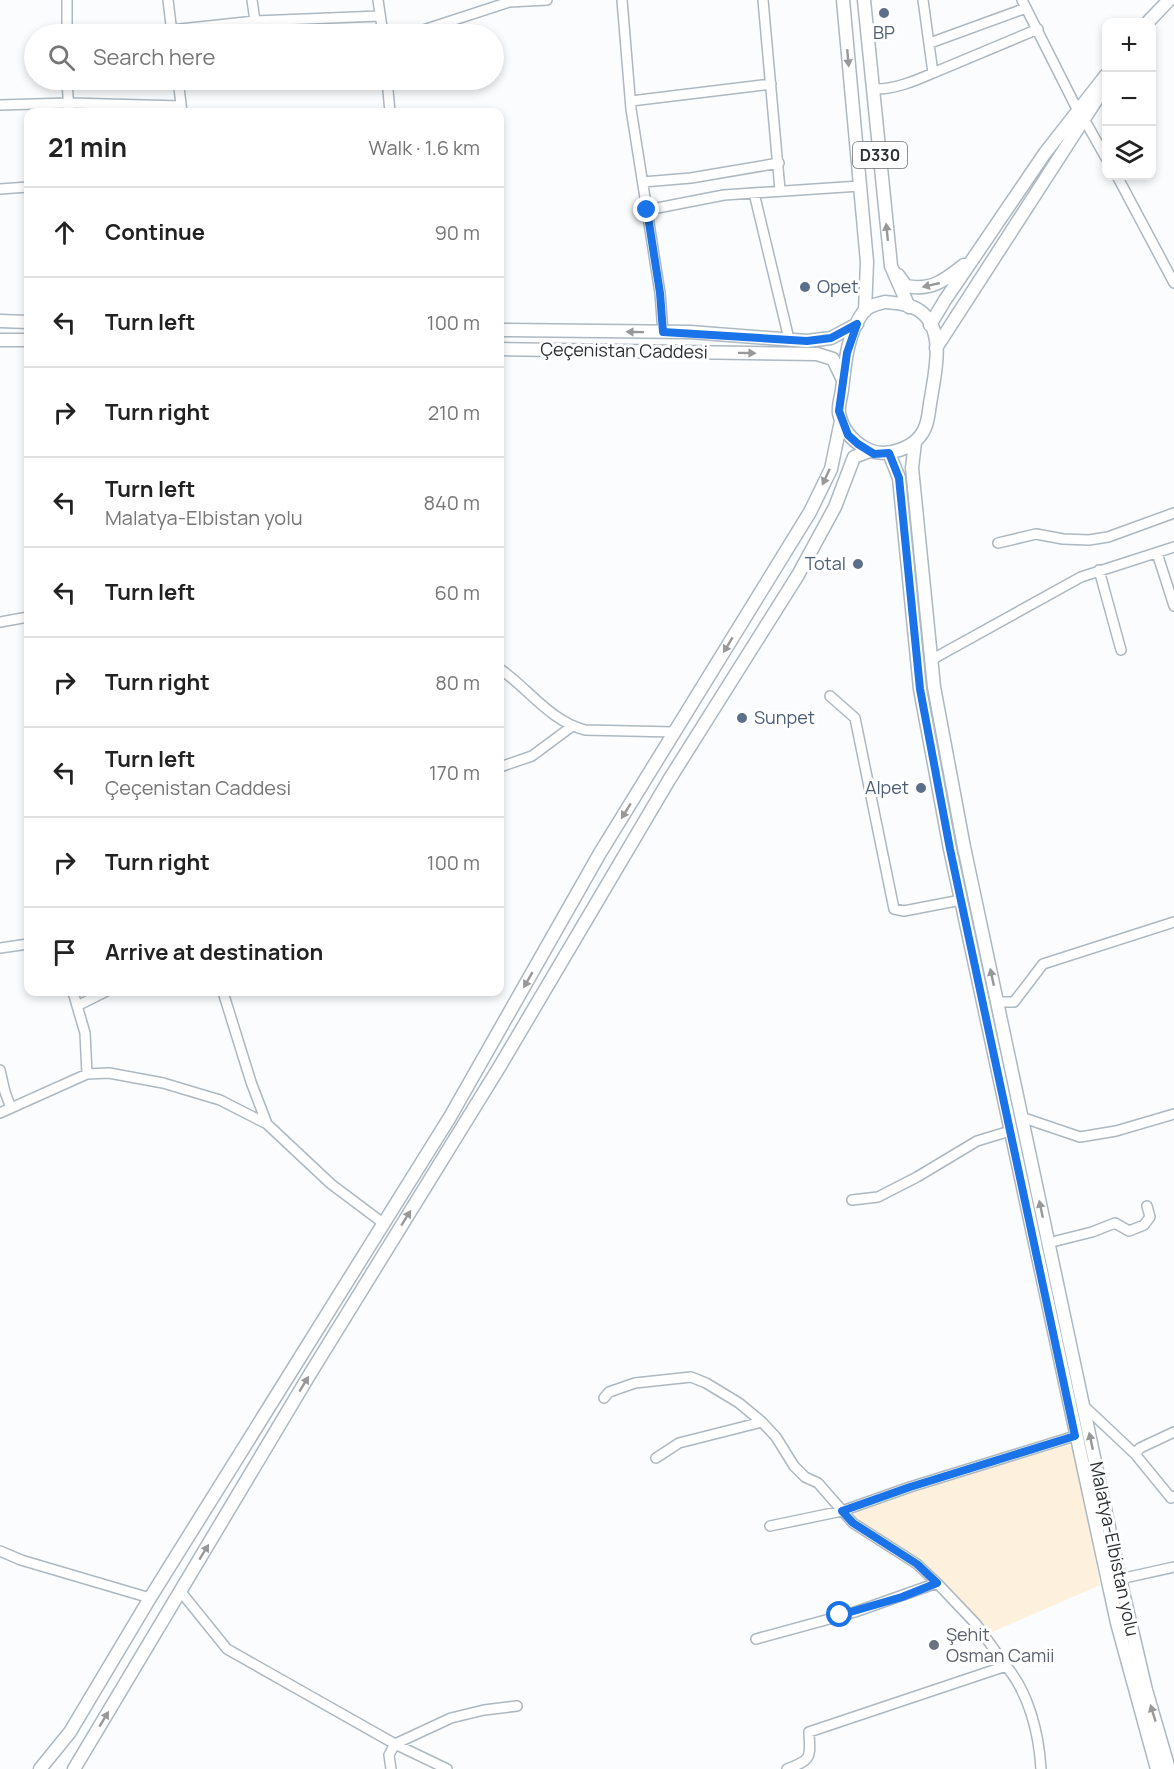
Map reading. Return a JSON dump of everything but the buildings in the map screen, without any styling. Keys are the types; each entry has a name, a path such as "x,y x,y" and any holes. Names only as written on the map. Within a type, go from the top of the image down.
{"main road":[{"name":"D330","path":"843,0 867,262 865,311"},
{"name":"D330","path":"864,0 891,266 909,307"},
{"path":"1152,18 1169,0"},
{"path":"936,348 1102,83"},
{"path":"930,325 1045,153 1102,91"},
{"path":"891,266 906,286 918,288 940,283 973,259"},
{"path":"885,302 898,303 919,311 934,331 936,348 926,427 915,442 889,453 874,454 848,435 839,411 843,380 847,353 857,324 865,311 873,304 885,302"},
{"path":"0,321 24,322"},
{"name":"Çeçenistan Caddesi","path":"504,330 663,332 807,341 831,338 857,324"},
{"path":"0,340 24,340"},
{"name":"Çeçenistan Caddesi","path":"504,349 817,354 833,359 843,380"},
{"path":"40,1769 70,1732 150,1598 450,1118 594,863 810,512 831,469 841,421"},
{"name":"Malatya-Elbistan yolu","path":"915,442 912,468 934,687 961,835 1120,1580 1146,1690 1170,1769"},
{"path":"74,1769 310,1374 500,1066 669,780 798,575 835,507 854,457 870,451"},
{"name":"Malatya-Elbistan yolu","path":"889,453 899,478 920,689 961,900 1117,1623 1157,1769"}],"street":[{"path":"67,0 67,24"},
{"path":"168,0 171,24"},
{"path":"252,0 255,21"},
{"path":"378,0 381,24"},
{"path":"442,24 509,2 547,0"},
{"path":"622,0 631,101 660,293 663,332"},
{"path":"763,0 780,190"},
{"path":"923,0 933,73"},
{"path":"930,43 1024,4 1081,115 1102,150"},
{"path":"232,24 380,16"},
{"path":"873,89 900,85 1038,29"},
{"path":"631,101 771,84"},
{"path":"0,105 69,108 68,90"},
{"path":"179,90 182,108"},
{"path":"388,90 390,108"},
{"path":"643,182 691,178 779,163"},
{"path":"1119,180 1174,282"},
{"path":"647,210 724,195 860,186"},
{"path":"0,189 24,187"},
{"path":"754,193 789,339"},
{"path":"998,543 1036,534 1063,539 1089,540 1108,537 1174,513"},
{"path":"931,660 1064,586 1099,570 1174,547"},
{"path":"1157,553 1174,606"},
{"path":"1099,570 1121,650"},
{"path":"0,622 24,618"},
{"path":"504,673 514,679 552,715 571,727 585,730 674,732"},
{"path":"830,696 855,718 894,909 904,911 961,900"},
{"path":"504,766 532,756 571,727"},
{"path":"997,1002 1014,1002 1042,964 1174,922"},
{"path":"0,948 24,945"},
{"path":"74,996 85,1033 87,1074"},
{"path":"76,1006 97,996"},
{"path":"224,996 251,1082 267,1124"},
{"path":"0,1070 5,1092 12,1108"},
{"path":"0,1113 87,1074 109,1073 163,1083 220,1100 267,1124 331,1184 383,1223"},
{"path":"1022,1117 1080,1137 1116,1131 1174,1114"},
{"path":"852,1200 878,1197 977,1141 1010,1131"},
{"path":"1048,1243 1092,1232 1115,1223 1130,1232 1144,1225 1150,1217 1148,1206"},
{"path":"604,1398 609,1392 635,1383 691,1377 706,1383 739,1403 762,1422 776,1437 794,1466 805,1477 818,1484 853,1523 917,1564 976,1624 1015,1677 1031,1714 1041,1754 1041,1769"},
{"path":"1083,1406 1136,1454 1171,1498 1174,1496"},
{"path":"656,1458 679,1443 762,1422"},
{"path":"1136,1454 1140,1448 1174,1432"},
{"path":"770,1526 842,1511 910,1487 1075,1436"},
{"path":"0,1551 21,1560 150,1598"},
{"path":"1120,1580 1174,1567"},
{"path":"756,1639 855,1612 937,1583"},
{"path":"181,1592 227,1649 395,1744 447,1769"},
{"path":"787,1769 808,1760 811,1754 809,1732 1006,1666"},
{"path":"391,1769 389,1755 395,1744 452,1718 484,1710 517,1706"}],"shaded area":[{"path":"1069,1445 1075,1450 1100,1585 990,1633 944,1581 905,1550 855,1521 855,1511 961,1475"}],"place":[{"name":"BP","path":"884,13"},
{"name":"Opet","path":"805,287"},
{"name":"Total","path":"858,564"},
{"name":"Sunpet","path":"742,718"},
{"name":"Alpet","path":"921,788"},
{"name":"Şehit Osman Camii","path":"934,1645"}],"route":[{"path":"647,210 660,293 663,332 807,341 831,338 857,324 847,353 839,411 848,435 874,454 889,453 899,478 920,689 950,849 1075,1436 910,1487 842,1511 853,1523 917,1564 937,1583 902,1597 840,1615"}]}
